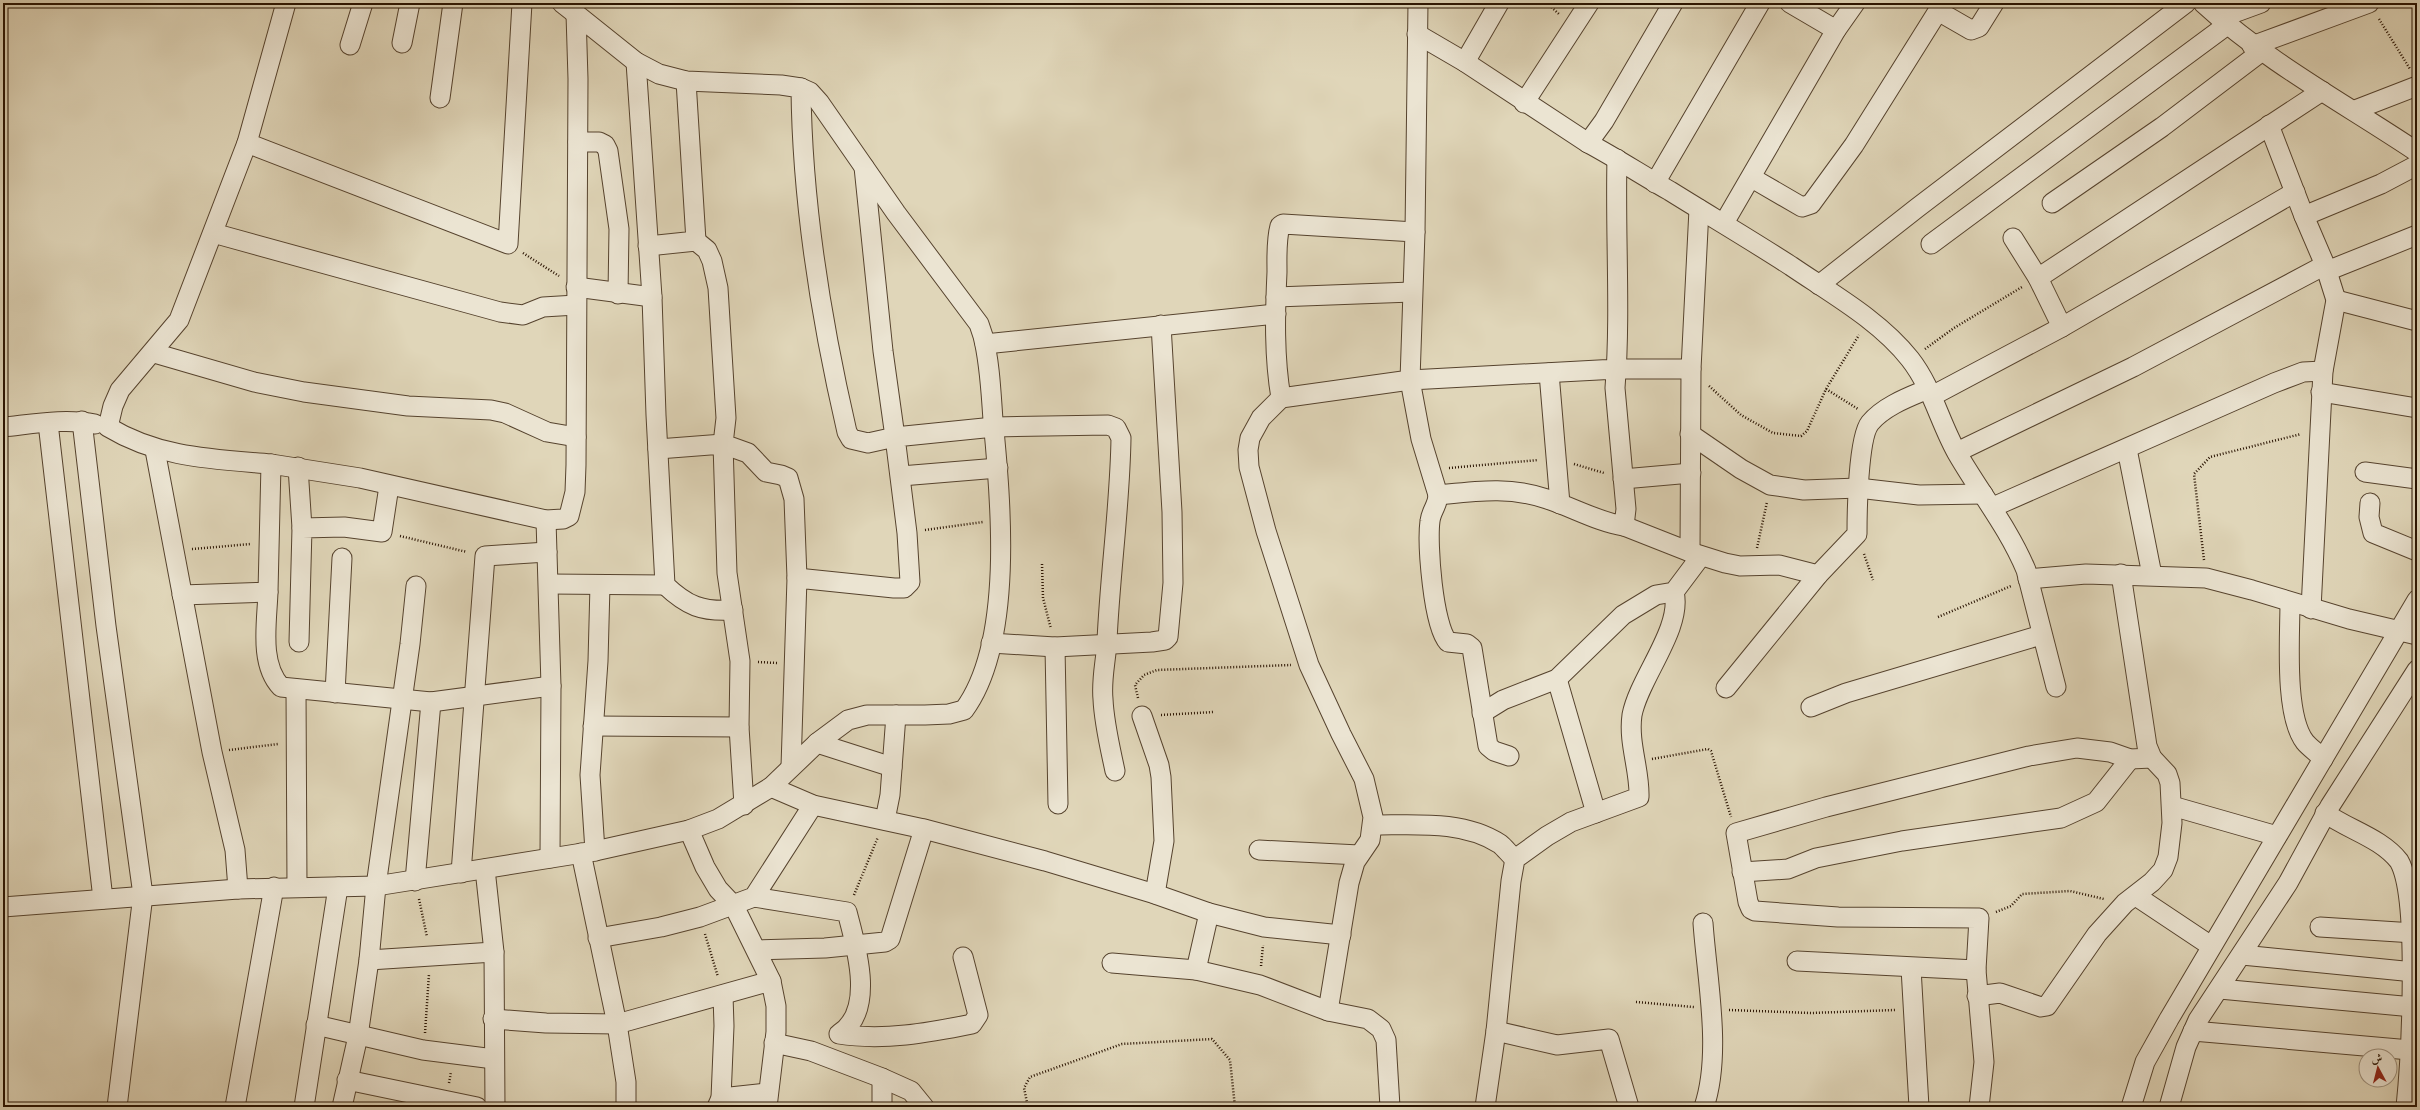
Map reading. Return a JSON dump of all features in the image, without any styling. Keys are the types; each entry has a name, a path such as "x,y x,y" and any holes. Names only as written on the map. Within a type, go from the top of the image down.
{"street":[{"path":"108,427 113,406 120,390 154,353 179,320 247,143 286,3"},
{"path":"350,45 363,3"},
{"path":"402,43 410,3"},
{"path":"440,98 453,3"},
{"path":"247,143 508,244 522,3"},
{"path":"1418,3 1415,232 1410,380 1421,439 1438,495 1438,505 1430,522 1433,590 1437,616 1443,634 1448,642 1467,644 1472,648 1488,746 1494,751 1509,756"},
{"path":"1465,62 1499,3"},
{"path":"1524,103 1589,3"},
{"path":"1588,143 1604,121 1673,3"},
{"path":"1655,183 1760,3"},
{"path":"1790,3 1836,30"},
{"path":"1724,222 1752,178 1836,30 1855,3"},
{"path":"1752,178 1802,207 1811,204 1854,145 1941,7 1971,30 1979,27 1994,3"},
{"path":"1819,285 1917,208 2186,3"},
{"path":"2203,3 2257,49 2322,91 2355,110 2417,152"},
{"path":"1931,244 2224,22 2261,3"},
{"path":"2052,203 2162,127 2257,49 2369,3"},
{"path":"3,907 143,895 238,889 274,887 376,886 416,881 588,852 689,830 718,819 744,805 771,787 817,743 839,726 856,717 949,714 964,710 977,689 991,643 1001,575 998,468 986,344 978,324 864,167 819,102 810,92 801,88 781,85 686,81 659,74 636,62 569,8"},
{"path":"3,427 82,421 108,427 129,440 155,450 219,460 298,467 360,478 389,486 546,520 563,519 569,516 572,509 575,492 578,142 569,8"},
{"path":"1417,34 1465,62 1524,103 1588,143 1699,209 1724,222 1869,320 1911,360 1930,393 1957,452 2019,553 2028,580 2041,635 2056,687"},
{"path":"636,62 652,297 658,449 666,585"},
{"path":"2355,110 2415,79"},
{"path":"686,81 696,241"},
{"path":"801,88 804,160 822,312 847,432 851,439 868,443 895,437 994,427 1108,425 1116,428 1119,432 1116,543 1109,584 1107,644 1102,698 1115,771"},
{"path":"2038,278 2322,91"},
{"path":"2269,125 2326,268 2336,300 2323,371 2311,609"},
{"path":"578,142 598,142 605,145 608,151 619,229 618,294"},
{"path":"1617,159 1617,369 1615,388 1626,516 1624,526"},
{"path":"2304,216 2368,190 2417,165"},
{"path":"797,578 904,588 911,580 901,476 883,351 864,167"},
{"path":"1726,688 1818,575 1857,534 1858,488 1866,429 1874,418 1903,400 1930,393 2062,326 2295,192"},
{"path":"1484,1107 1496,1031 1511,881 1516,860 1546,836 1571,822 1638,799 1634,762 1632,715 1676,611 1674,592 1696,554 1690,434 1691,369 1699,209"},
{"path":"1281,398 1277,363 1276,306 1279,231 1283,224 1415,232"},
{"path":"213,233 500,312 523,315 576,296 618,294 652,297"},
{"path":"1957,452 2133,367 2326,268 2353,263 2417,235"},
{"path":"2013,238 2038,278 2062,326"},
{"path":"648,246 696,241 707,250 710,255 718,288 726,418 723,444 727,572 740,661 739,727 744,805"},
{"path":"986,344 1161,326 1276,306 1412,292"},
{"path":"2336,300 2417,320"},
{"path":"991,643 1055,647 1164,640 1169,635 1173,583 1172,512 1161,326"},
{"path":"154,353 254,382 304,392 408,406 491,410 505,413 547,432 576,437"},
{"path":"1328,1011 1349,883 1355,862 1370,840 1373,825 1372,808 1364,778 1338,728 1309,665 1266,531 1249,467 1248,450 1250,438 1261,418 1281,398 1410,380 1617,369 1691,369"},
{"path":"1690,434 1741,469 1770,485 1804,490 1858,488 1988,501 2127,449 2291,376 2312,370 2323,371"},
{"path":"1549,372 1558,458 1560,504"},
{"path":"2322,392 2417,408"},
{"path":"82,421 106,626 143,895 117,1107"},
{"path":"48,423 103,899"},
{"path":"658,449 723,444 748,453 766,472 782,475 788,478 794,499 797,578 791,767"},
{"path":"2127,449 2152,575"},
{"path":"155,450 212,752 235,850 238,889"},
{"path":"271,464 266,650 274,680 281,687 431,702 474,698 551,686"},
{"path":"298,467 302,528 299,642"},
{"path":"901,476 998,468"},
{"path":"2365,472 2417,479"},
{"path":"1623,479 1691,474"},
{"path":"302,528 344,527 382,532 389,486"},
{"path":"1438,495 1500,489 1539,496 1624,526 1696,554 1725,563 1754,566 1779,565 1818,575"},
{"path":"2370,503 2369,517 2373,533 2377,536 2417,551"},
{"path":"546,520 551,686 550,858"},
{"path":"461,873 485,556 548,552"},
{"path":"335,693 342,558"},
{"path":"2028,580 2062,575 2121,574 2206,578 2311,609 2407,633"},
{"path":"1977,996 2000,994 2035,1005 2047,1006 2097,934 2130,900 2163,870 2168,857 2172,806 2170,783 2166,774 2152,758 2145,738 2121,574"},
{"path":"549,584 666,585 686,602 698,608 707,611 733,610"},
{"path":"600,585 598,661 590,775 588,852 598,938 617,1024 626,1082 626,1107"},
{"path":"342,1107 358,1036 369,960 376,886 400,700 410,644 416,586"},
{"path":"182,595 268,592"},
{"path":"1482,713 1503,700 1557,679 1623,615 1656,595 1674,592"},
{"path":"2131,1107 2145,1062 2211,946 2323,759 2407,633 2417,600"},
{"path":"2290,602 2290,668 2294,714 2305,742 2323,759"},
{"path":"1811,708 1846,692 2041,635"},
{"path":"1055,647 1058,804"},
{"path":"2169,1107 2192,1031 2288,883 2325,813 2417,670"},
{"path":"1557,679 1596,813"},
{"path":"296,689 297,887"},
{"path":"416,881 431,702"},
{"path":"885,820 892,767 896,715"},
{"path":"1142,716 1159,765 1161,777 1164,841 1155,894"},
{"path":"593,726 739,727"},
{"path":"817,743 892,767"},
{"path":"1979,1107 1984,1062 1983,1034 1977,996 1976,970 1979,918 1904,919 1759,912 1750,909 1736,833 1826,807 2029,756 2077,748 2110,752 2130,759 2152,758"},
{"path":"1742,872 1788,869 1816,858 1902,841 2061,818 2096,802 2130,759"},
{"path":"771,787 813,805 924,829 1045,860 1155,894 1209,913 1264,927 1340,935"},
{"path":"598,938 661,927 734,906 754,897 813,805"},
{"path":"2172,806 2277,836"},
{"path":"2325,813 2390,852 2399,862 2407,876 2415,901 2413,1007 2410,1050 2413,1075 2406,1107"},
{"path":"1373,825 1443,826 1470,832 1500,845 1516,860"},
{"path":"757,950 856,945 885,942 892,937 924,829"},
{"path":"689,830 705,867 718,889 734,906 771,981 776,1006 768,1100 719,1102 724,1026 723,995"},
{"path":"1259,850 1359,855"},
{"path":"485,869 494,952 493,1019 495,1107"},
{"path":"235,1107 274,887"},
{"path":"304,1107 338,887"},
{"path":"754,897 847,912 856,945 861,978 856,1010 851,1024 839,1034 811,1051"},
{"path":"2130,900 2211,946"},
{"path":"1196,970 1209,913"},
{"path":"1703,923 1713,1047 1712,1074 1704,1107"},
{"path":"2320,927 2414,933"},
{"path":"369,960 494,952"},
{"path":"2242,955 2414,972"},
{"path":"839,1034 856,1037 913,1034 972,1024 978,1015 963,957"},
{"path":"1797,961 1911,968 1976,970"},
{"path":"1112,963 1196,970 1260,985 1328,1011 1368,1019 1381,1029 1387,1044 1390,1107"},
{"path":"1911,968 1919,1107"},
{"path":"493,1019 546,1023 617,1024 771,981"},
{"path":"2220,989 2413,1007"},
{"path":"316,1025 423,1050 494,1059"},
{"path":"1496,1031 1557,1045 1609,1039 1629,1107"},
{"path":"2192,1031 2410,1050"},
{"path":"774,1043 811,1051 882,1078 911,1091 924,1107"},
{"path":"882,1078 882,1107"},
{"path":"347,1080 477,1107"}],"path":[{"path":"2369,3 2415,79"},
{"path":"508,244 576,296"},
{"path":"1911,360 1954,328 2038,278"},
{"path":"1691,369 1741,414 1773,433 1801,436 1807,431 1826,389 1849,349 1869,320"},
{"path":"1826,389 1874,418"},
{"path":"2206,578 2194,474 2210,457 2320,429"},
{"path":"1431,469 1558,458 1623,479"},
{"path":"1754,566 1770,485"},
{"path":"907,533 999,520"},
{"path":"382,532 485,556"},
{"path":"1857,534 1873,580"},
{"path":"174,551 269,542"},
{"path":"1042,564 1043,598 1055,647"},
{"path":"1938,617 2028,580"},
{"path":"740,661 795,664"},
{"path":"1214,712 1142,716 1134,685 1144,675 1157,670 1309,665"},
{"path":"212,752 296,742"},
{"path":"1634,762 1708,750 1711,751 1736,833"},
{"path":"847,912 885,820"},
{"path":"416,881 431,957 423,1050"},
{"path":"1979,918 2011,906 2022,894 2070,891 2130,900"},
{"path":"700,916 723,995"},
{"path":"1260,985 1264,927"},
{"path":"1636,1002 1710,1009 1810,1013 1913,1009"},
{"path":"1028,1107 1024,1088 1030,1078 1037,1075 1122,1044 1212,1039 1230,1060 1235,1107"},
{"path":"446,1101 455,1054"}]}
